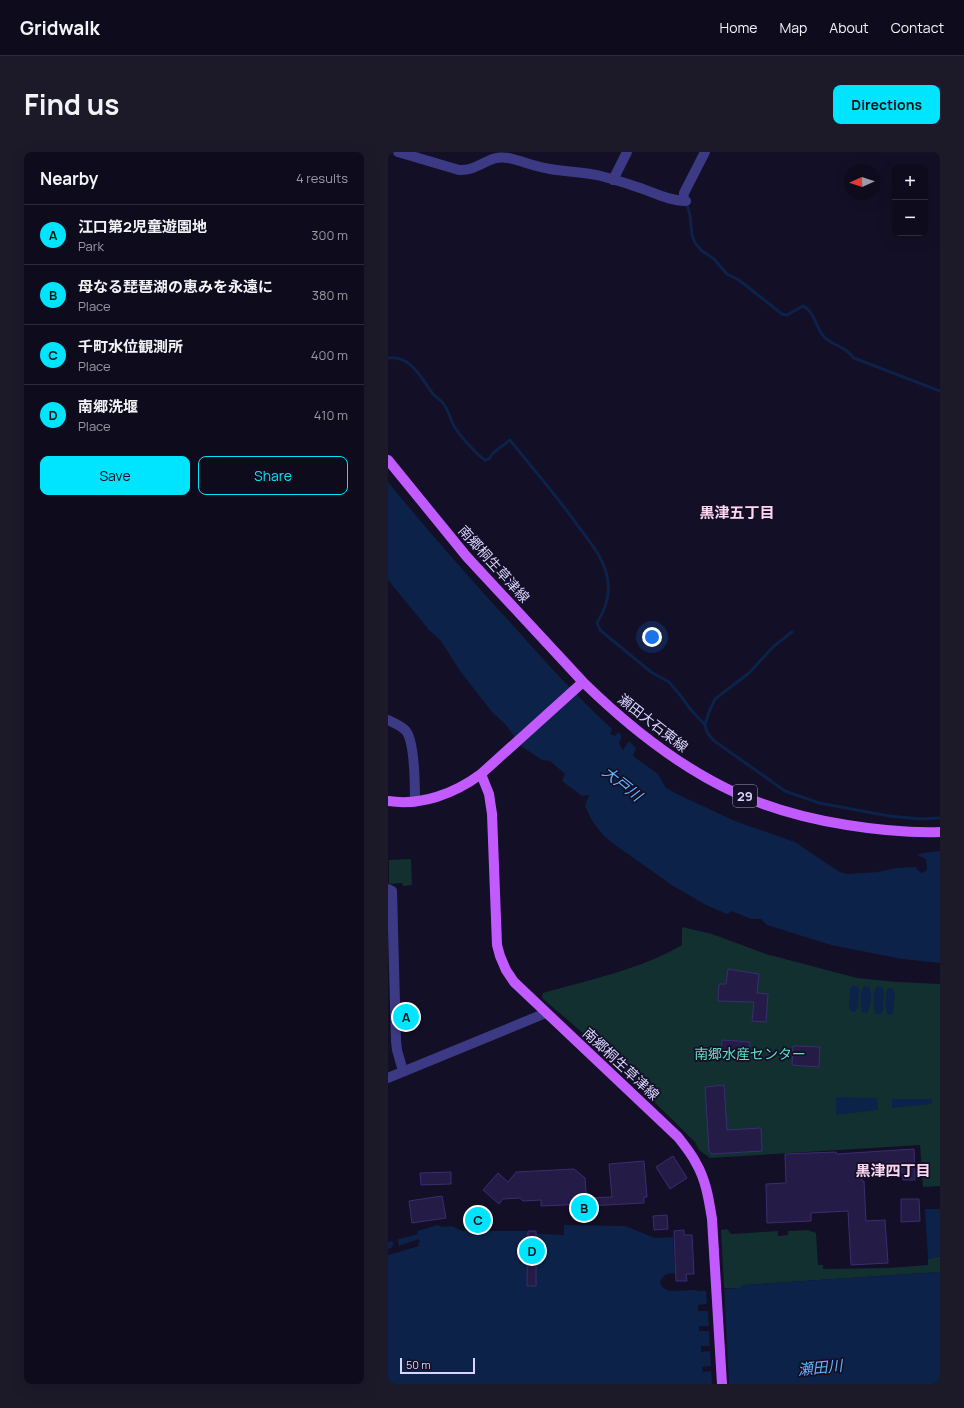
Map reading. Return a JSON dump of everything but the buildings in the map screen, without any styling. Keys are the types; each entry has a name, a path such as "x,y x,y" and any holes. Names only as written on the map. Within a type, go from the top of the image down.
{"main road":[{"name":"南郷桐生草津線","path":"388,460 467,557 579,685"},
{"path":"388,801 415,802 444,795 459,788 484,771 579,685"},
{"name":"瀬田大石東線","path":"579,685 603,702 650,741 685,766 736,793 782,810 819,820 876,830 920,833 940,832"},
{"name":"南郷桐生草津線","path":"484,771 492,814 496,936 500,956 514,982 678,1137 696,1162 702,1176 712,1220 722,1384"}],"street":[{"path":"398,152 459,170 468,170 478,167 489,160 499,157 508,158 549,169 599,176 634,186 675,201 684,201 684,194 705,152"},
{"path":"613,180 627,152"},
{"path":"388,720 402,728 410,737 415,786 415,802"},
{"path":"388,889 392,891 392,1041 397,1050 403,1071"},
{"path":"388,1078 546,1012"}],"green space":[{"path":"411,859 412,885 403,886 402,883 389,884 389,860"},
{"name":"南郷水産センター","path":"682,927 712,934 766,954 857,978 940,984 940,1186 923,1187 920,1145 710,1158 699,1150 695,1142 591,1040 542,998 543,993 650,961 682,945"},
{"path":"399,1006 411,1006 412,1027 400,1028"},
{"path":"727,1229 731,1234 778,1231 778,1236 788,1235 788,1231 808,1230 816,1233 818,1265 823,1265 823,1269 888,1268 928,1265 928,1259 940,1256 940,1272 744,1285 740,1288 724,1288 721,1230"}],"water":[{"name":"大戸川","path":"388,482 452,557 541,656 612,729 610,734 615,736 618,732 622,736 619,743 623,750 629,741 636,748 633,756 658,774 666,788 735,821 795,842 838,871 846,874 878,872 896,868 915,867 921,873 927,870 926,859 917,855 940,851 940,963 902,959 831,945 767,925 761,919 751,919 732,911 727,914 706,905 673,886 604,836 592,821 585,806 589,795 582,796 562,781 565,774 550,761 542,760 521,746 506,725 492,712 460,671 441,641 429,630 388,580"},
{"path":"853,985 859,988 858,1008 855,1012 851,1011 849,1008 850,989"},
{"path":"864,986 869,987 871,993 867,1013 862,1012 860,999"},
{"path":"877,986 882,987 884,991 883,1011 880,1014 876,1014 874,1007 874,992"},
{"path":"888,988 892,988 895,993 893,1012 891,1015 888,1015 885,1005"},
{"path":"836,1097 877,1098 878,1110 836,1115"},
{"path":"892,1099 932,1099 932,1104 892,1108"},
{"path":"925,1209 940,1209 940,1256 928,1259"},
{"name":"瀬田川","path":"438,1225 441,1227 452,1226 462,1231 526,1231 538,1234 564,1235 564,1225 625,1226 655,1238 673,1237 675,1273 666,1274 660,1281 665,1289 670,1291 740,1288 744,1285 940,1272 940,1384 388,1384 388,1242 418,1234 417,1231"}],"pier":[{"path":"397,1237 399,1246 419,1239 419,1246 388,1255 388,1249 392,1248 391,1246 394,1245 391,1239"},
{"path":"724,1286 729,1384 712,1384 711,1371 703,1372 702,1367 711,1366 710,1351 701,1352 701,1346 710,1346 709,1331 699,1331 699,1326 709,1326 708,1311 698,1311 698,1305 707,1304 706,1291 697,1291 697,1288"}],"waterway":[{"path":"685,203 690,215 692,235 695,243 702,251 714,259 727,274 739,280 782,314 787,315 803,306 812,315 824,337 828,341 845,350 854,358 940,391"},
{"path":"388,358 403,360 415,369 433,394 444,404 459,433 472,449 485,460 489,459 493,453 510,440 562,504 593,546 601,560 607,574 608,593 606,603 597,623 600,630 651,672 669,682 705,725 707,732 713,740 785,791 819,803 889,816 921,819 940,818"},
{"path":"705,725 715,699 749,673 774,646 792,632"}],"place":[{"name":"江口第2児童遊園地","path":"406,1017"},
{"name":"母なる琵琶湖の恵みを永遠に","path":"584,1208"},
{"name":"千町水位観測所","path":"478,1220"},
{"name":"南郷洗堰","path":"532,1251"}],"district":[{"name":"黒津五丁目","path":"737,513"},
{"name":"黒津四丁目","path":"893,1171"}]}
